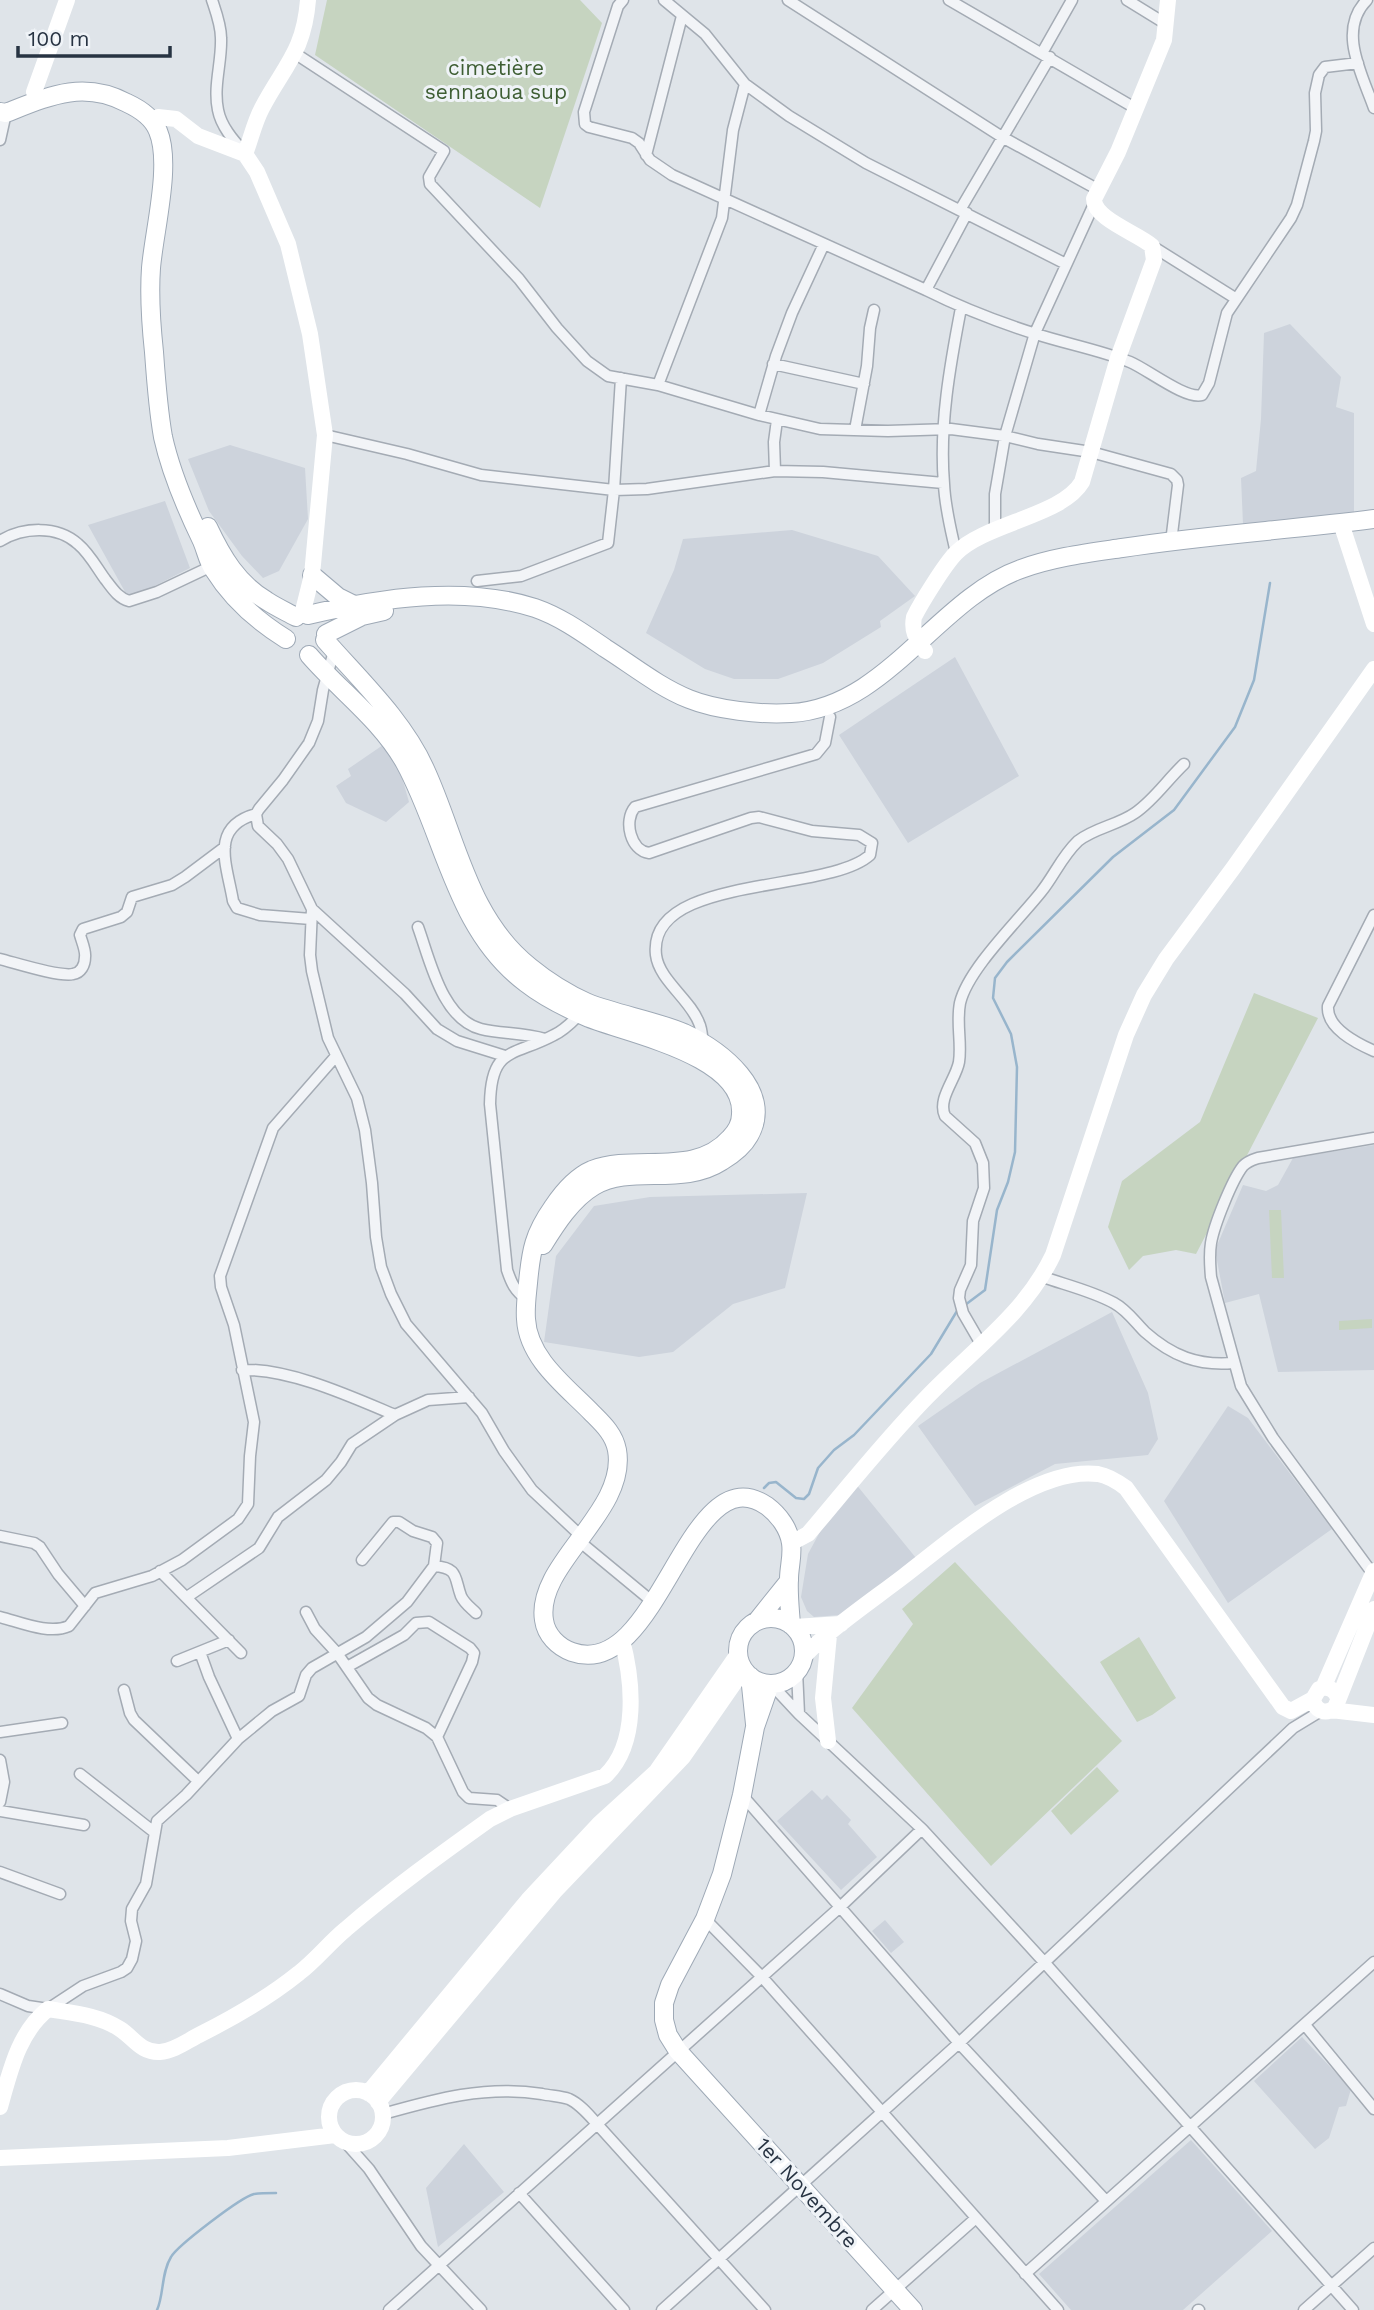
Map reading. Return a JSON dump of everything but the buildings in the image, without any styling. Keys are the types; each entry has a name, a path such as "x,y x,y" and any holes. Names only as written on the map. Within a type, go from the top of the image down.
{"main road":[{"path":"34,92 67,0"},
{"path":"245,154 259,115 296,54 304,29 307,0"},
{"path":"922,647 914,635 914,617 956,553 995,530 1072,496 1082,482 1118,358 1154,260 1152,246 1103,217 1096,197 1118,152 1164,40 1168,0"},
{"path":"2,110 34,92 89,80 110,84 146,103 158,117 168,134 170,151 170,181 160,280 160,343 172,433 197,503 217,546 218,562 252,591 302,616 318,620 325,629 328,642 404,732 425,768 468,884 485,916 505,944 529,967 586,1002 684,1033 703,1044 729,1063 745,1080 753,1095 756,1111 754,1126 748,1138 733,1154 701,1172 622,1177 594,1186 561,1218 531,1258"},
{"path":"2,110 66,92 89,91 104,93 139,109 151,119 158,130 163,149 162,182 151,270 150,316 163,438 175,477 236,600 258,620 286,639 292,650 303,655 309,655 321,648 362,617 384,611 460,606 501,611 538,620 567,634 657,695 683,709 719,718 800,723 830,717 851,708 891,682 922,647 984,589 1018,570 1053,559 1171,542 1319,531"},
{"path":"158,117 176,119 198,136 245,154 275,210 295,268 316,367 325,435 312,575 302,616"},
{"path":"1344,528 1374,519"},
{"path":"1344,528 1374,624"},
{"path":"286,639 288,626 302,616 354,605 429,596 465,595 500,599 536,609 567,622 646,675 691,700 766,713 790,713 817,710 840,701 994,596 1045,571 1319,531 1374,529"},
{"path":"312,575 338,597 354,605"},
{"path":"309,655 386,734 403,759 470,916 504,964 527,984 580,1014 691,1054 716,1070 730,1083 738,1097 741,1113 737,1129 727,1142 703,1156 675,1162 620,1165 594,1170 565,1190 533,1239 527,1299 528,1333 547,1366 614,1438 618,1454 613,1489 562,1565 548,1592 544,1623 551,1637 563,1648 576,1654 596,1655 605,1652 640,1622 704,1519 726,1501 742,1498 758,1501 771,1509 782,1522 791,1543 789,1581 792,1626"},
{"path":"791,1543 808,1534 913,1411 1015,1313 1043,1277 1053,1255 1126,1035 1144,995 1166,960 1374,669"},
{"path":"744,1666 759,1681 771,1684 786,1680 835,1630 1003,1502 1054,1480 1096,1474 1116,1480 1126,1488 1283,1707 1291,1711 1327,1701 1374,1713"},
{"path":"1327,1701 1373,1572"},
{"path":"755,1727 744,1666 743,1634 789,1581"},
{"path":"1327,1701 1374,1609"},
{"path":"757,1621 780,1619 792,1626 802,1640 800,1664"},
{"path":"792,1626 835,1630"},
{"path":"828,1741 823,1698 835,1630"},
{"path":"0,2107 25,2034 29,2026 48,2009 89,2016 107,2023 149,2051 175,2048 249,2009 276,1990 300,1972 344,1930 490,1819 510,1809 605,1776 615,1767 627,1737 629,1706 626,1657 622,1640"},
{"path":"376,2103 599,1824 656,1772 744,1666"},
{"path":"755,1727 771,1684"},
{"name":"1er Novembre","path":"755,1727 742,1795 722,1874 705,1919 670,1985 664,2003 664,2020 668,2035 678,2052 913,2310"},
{"path":"0,2158 228,2148 340,2139 356,2145 367,2142 376,2135 382,2125 376,2103 358,2091 347,2092 331,2105 328,2115 330,2126 340,2139"}],"street":[{"path":"212,0 221,38 217,108 227,131 245,154"},
{"path":"623,0 618,6 587,101 583,119 589,127 632,138 639,143 646,155 672,174 961,308 1035,334 1118,358 1147,370 1191,396 1202,395 1209,383 1227,313 1297,205 1316,131 1315,93 1319,75 1325,67 1358,63"},
{"path":"664,0 705,34 746,84 827,141 1066,264"},
{"path":"788,0 1096,197 1035,334 1005,436 995,494 995,530"},
{"path":"949,0 1135,108"},
{"path":"926,290 1072,0"},
{"path":"1127,0 1166,24"},
{"path":"1367,0 1353,21 1352,39 1374,108"},
{"path":"646,155 682,16"},
{"path":"296,54 444,151 429,177 430,184 519,279 596,370 608,376 658,385 777,420 820,429 943,429 1005,436 1091,452 1171,474 1178,485 1171,542"},
{"path":"658,385 713,245 725,200 733,130 746,84"},
{"path":"0,140 2,110"},
{"path":"759,415 773,364 792,313 824,244"},
{"path":"1152,246 1235,298"},
{"path":"956,553 943,483 943,429 961,308"},
{"path":"855,430 874,310"},
{"path":"773,364 864,384"},
{"path":"477,580 521,576 608,543 621,378"},
{"path":"775,471 774,442 777,420"},
{"path":"325,435 481,475 614,490 647,489 775,471 823,472 943,483"},
{"path":"0,541 29,530 60,534 78,544 117,595 129,601 157,592 218,562"},
{"path":"312,914 260,915 237,908 233,901 225,847 230,828 243,818 256,814 309,743 318,721 327,676 328,642"},
{"path":"703,1044 699,1023 688,1002 663,974 656,958 656,943 662,928 683,908 702,899 849,868 870,855 872,843 859,835 812,831 759,817 649,853 642,852 635,846 630,813 635,807 816,754 825,743 830,717"},
{"path":"981,1344 963,1312 959,1298 971,1265 973,1221 984,1188 983,1163 975,1143 945,1116 942,1105 958,1068 959,1015 964,992 987,955 1042,891 1069,850 1081,839 1135,814 1184,764"},
{"path":"256,814 258,826 288,859 312,914 395,985 437,1029 457,1041 505,1056"},
{"path":"0,960 71,975 78,973 86,956 80,935 83,929 121,917 127,912 132,897 172,885 225,847"},
{"path":"312,914 310,955 321,1016 336,1056 357,1098 365,1130 381,1267 391,1294 406,1324 482,1413 504,1451 532,1490 580,1539 654,1603"},
{"path":"1374,915 1328,1006 1327,1013 1335,1026 1374,1051"},
{"path":"418,927 438,981 451,1007 460,1018 482,1029 510,1031 545,1039"},
{"path":"527,1299 519,1294 507,1270 490,1104 492,1075 505,1056 564,1029 580,1014"},
{"path":"0,1617 51,1629 64,1629 92,1596 100,1591 152,1576 182,1560 238,1519 248,1504 254,1422 234,1325 221,1287 221,1269 273,1128 336,1056"},
{"path":"1373,1572 1273,1438 1241,1386 1211,1277 1209,1260 1211,1242 1223,1208 1241,1168 1248,1162 1374,1138"},
{"path":"1043,1277 1111,1301 1146,1332 1184,1357 1215,1365 1233,1363"},
{"path":"242,1370 256,1369 279,1374 356,1398 395,1415"},
{"path":"187,1597 259,1548 278,1517 326,1480 352,1444 395,1415 428,1400 469,1397"},
{"path":"0,1994 28,2006 48,2009 83,1986 127,1968 136,1941 131,1914 136,1899 146,1884 157,1821 186,1795 238,1739 272,1712 299,1696 306,1675 312,1668 366,1637 391,1618 421,1586 434,1566 437,1543 432,1537 413,1531 399,1522 393,1522 362,1560"},
{"path":"0,1536 40,1547 85,1606"},
{"path":"434,1566 446,1567 454,1572 462,1599 476,1613"},
{"path":"160,1571 241,1653"},
{"path":"306,1612 315,1629 337,1653 368,1698 438,1737 468,1798 497,1800 510,1809"},
{"path":"347,1667 404,1635 416,1623 429,1622 470,1648 474,1653 472,1662 438,1737"},
{"path":"177,1661 229,1640"},
{"path":"200,1652 238,1739"},
{"path":"799,1714 800,1664"},
{"path":"771,1684 799,1714 922,1829 1044,1962 1353,2310"},
{"path":"124,1690 134,1720 198,1781"},
{"path":"662,2310 959,2043 1293,1728 1327,1701"},
{"path":"1291,1711 1293,1728"},
{"path":"0,1732 62,1723"},
{"path":"0,1760 4,1782 0,1802"},
{"path":"80,1774 154,1832"},
{"path":"742,1795 959,2043 1106,2201"},
{"path":"0,1811 84,1825"},
{"path":"389,2310 839,1908 922,1829"},
{"path":"0,1872 60,1894"},
{"path":"705,1919 762,1977 1058,2310"},
{"path":"1025,2274 1374,1962"},
{"path":"1305,2025 1374,2109"},
{"path":"376,2103 495,2090 535,2093 567,2099 578,2104 765,2310"},
{"path":"340,2139 369,2169 421,2246 481,2310"},
{"path":"519,2193 624,2310"},
{"path":"872,2310 976,2218"},
{"path":"1304,2310 1374,2248"}],"shaded area":[{"path":"1290,324 1341,377 1336,407 1354,413 1354,516 1243,524 1241,478 1256,471 1264,333"},
{"path":"230,445 305,468 308,519 279,571 263,578 242,556 209,511 188,459"},
{"path":"165,501 190,568 129,599 88,525"},
{"path":"792,530 878,556 915,596 880,621 881,627 823,663 778,679 734,679 705,669 646,633 674,570 683,539"},
{"path":"955,657 1019,776 908,843 839,735"},
{"path":"383,745 401,774 409,802 386,822 346,803 336,786 351,776 348,769"},
{"path":"1374,1145 1374,1370 1278,1372 1259,1294 1225,1303 1215,1250 1243,1185 1266,1191 1278,1185 1293,1158"},
{"path":"807,1193 785,1288 733,1304 673,1352 639,1357 544,1342 556,1256 594,1206 650,1197"},
{"path":"1112,1312 1148,1393 1158,1439 1148,1455 1055,1464 975,1506 918,1426 980,1383"},
{"path":"1228,1406 1248,1418 1332,1529 1228,1603 1164,1501"},
{"path":"855,1483 916,1558 840,1615 814,1617 807,1611 801,1597 808,1554 828,1517"},
{"path":"812,1790 822,1800 827,1795 851,1820 848,1824 877,1857 841,1890 777,1821"},
{"path":"885,1920 904,1942 891,1953 872,1931"},
{"path":"1302,2037 1351,2089 1346,2106 1339,2107 1329,2138 1315,2149 1254,2081"},
{"path":"1191,2140 1272,2231 1183,2310 1071,2310 1039,2274"},
{"path":"464,2144 504,2192 438,2247 426,2188"}],"green space":[{"name":"cimetière sennaoua sup","path":"327,0 580,0 602,23 540,208 315,55"},
{"path":"1254,993 1318,1018 1196,1254 1176,1250 1143,1256 1129,1270 1108,1227 1122,1181 1200,1122"},
{"path":"1269,1210 1281,1210 1284,1278 1272,1278"},
{"path":"1372,1319 1372,1328 1339,1330 1339,1321"},
{"path":"955,1562 1122,1741 991,1866 852,1708 913,1624 902,1609"},
{"path":"1139,1637 1176,1698 1137,1722 1100,1662"},
{"path":"1097,1767 1119,1791 1071,1835 1051,1811"}],"waterway":[{"path":"965,1305 985,1290 997,1210 1008,1182 1015,1152 1017,1067 1011,1034 993,998 995,978 1007,962 1113,857 1174,810 1235,727 1254,680 1270,583"},
{"path":"764,1488 769,1483 776,1482 796,1498 804,1499 809,1494 818,1468 834,1450 854,1435 931,1354 957,1311"},
{"path":"157,2310 166,2270 176,2251 210,2222 247,2197 276,2193"}]}
